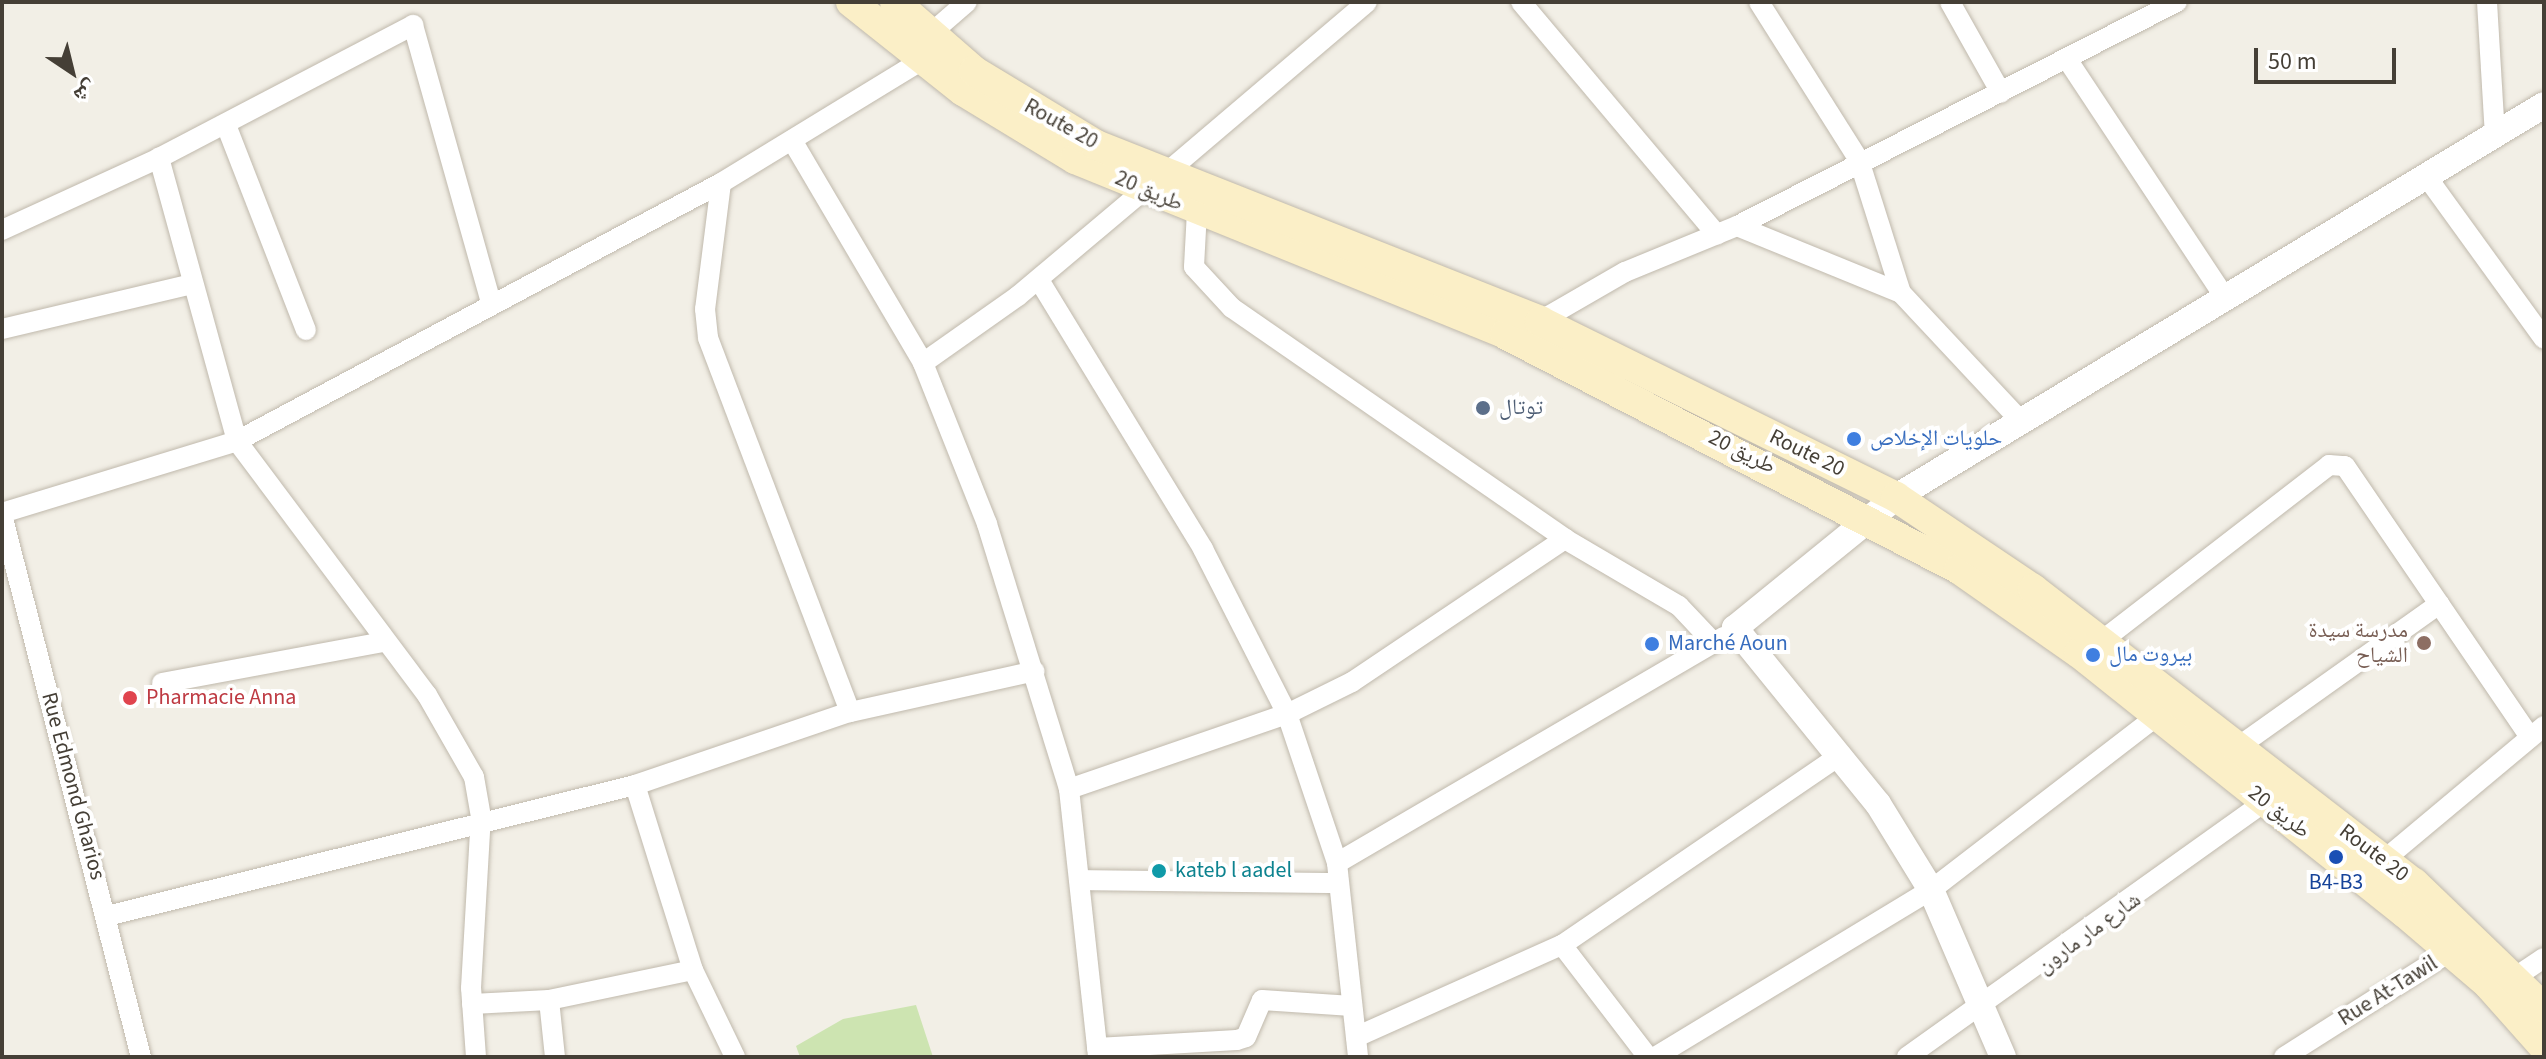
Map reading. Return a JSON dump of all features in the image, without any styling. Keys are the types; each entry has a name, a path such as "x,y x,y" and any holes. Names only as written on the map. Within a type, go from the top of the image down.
{"main road":[{"name":"طريق 20","path":"851,2 925,48 1016,126 1155,182 1197,211 1505,334 1870,517 2010,602 2266,801 2451,951 2544,1047"},
{"path":"895,2 925,48"},
{"name":"Route 20","path":"1155,182 1540,321 1896,497 2099,643 2384,860 2517,976 2544,1008"}],"street":[{"path":"2,514 237,441 793,142 925,48 967,2"},
{"path":"923,363 1039,280 1367,2"},
{"path":"1521,2 1717,235"},
{"path":"1759,2 1859,160 1901,293"},
{"path":"1950,2 2001,93"},
{"path":"1540,321 1625,272 1737,226 1859,160 2069,62 2177,2"},
{"path":"2487,2 2495,136"},
{"path":"2,230 226,125 413,25 491,303"},
{"path":"2069,62 2223,295"},
{"path":"1082,880 1338,873 1725,636 1896,497 2223,295 2429,180 2544,105"},
{"path":"226,125 306,330"},
{"path":"793,142 923,363 963,456 1035,671 1069,789 1082,880 1098,1052 1237,1040 1246,1037 1262,1000 1352,1006"},
{"path":"159,158 188,285 237,441 384,642 455,744 474,777 481,817 472,1004 476,1057"},
{"path":"2429,180 2544,339"},
{"path":"721,183 705,309 708,338 850,712"},
{"path":"1197,211 1193,261 1210,289 1275,343 1565,539 1725,636 1841,755 1931,890 2003,1057"},
{"path":"1737,226 1901,293 2019,419"},
{"path":"1039,280 1203,549 1287,714 1338,873 1357,1047 1562,945 1841,755"},
{"path":"2,329 188,285"},
{"path":"2099,643 2329,465 2357,476 2439,604 2537,732 2384,860"},
{"name":"Rue Edmond Gharios","path":"2,514 141,1057"},
{"path":"1069,789 1287,714 1418,641 1565,539"},
{"path":"2238,747 2439,604"},
{"path":"162,683 384,642"},
{"path":"107,916 481,817 635,785 850,712 1035,671"},
{"path":"1655,1057 1931,890 2157,716"},
{"path":"635,785 693,970 735,1057"},
{"name":"شارع مار مارون","path":"1907,1057 1983,1009 2266,801"},
{"path":"1562,945 1648,1057"},
{"name":"Rue At-Tawil","path":"2284,1057 2451,951"},
{"path":"2517,976 2544,958"},
{"path":"472,1004 549,1000 693,970"},
{"path":"549,1000 555,1057"}],"green space":[{"path":"916,1005 933,1057 800,1057 796,1046 843,1019"}],"place":[{"name":"توتال","path":"1483,408"},
{"name":"حلويات الإخلاص","path":"1854,439"},
{"name":"مدرسة سيدة الشياح","path":"2424,643"},
{"name":"Marché Aoun","path":"1652,644"},
{"name":"بیروت مال","path":"2093,655"},
{"name":"Pharmacie Anna","path":"130,698"},
{"name":"B4-B3","path":"2336,857"},
{"name":"kateb l aadel","path":"1159,871"}]}
